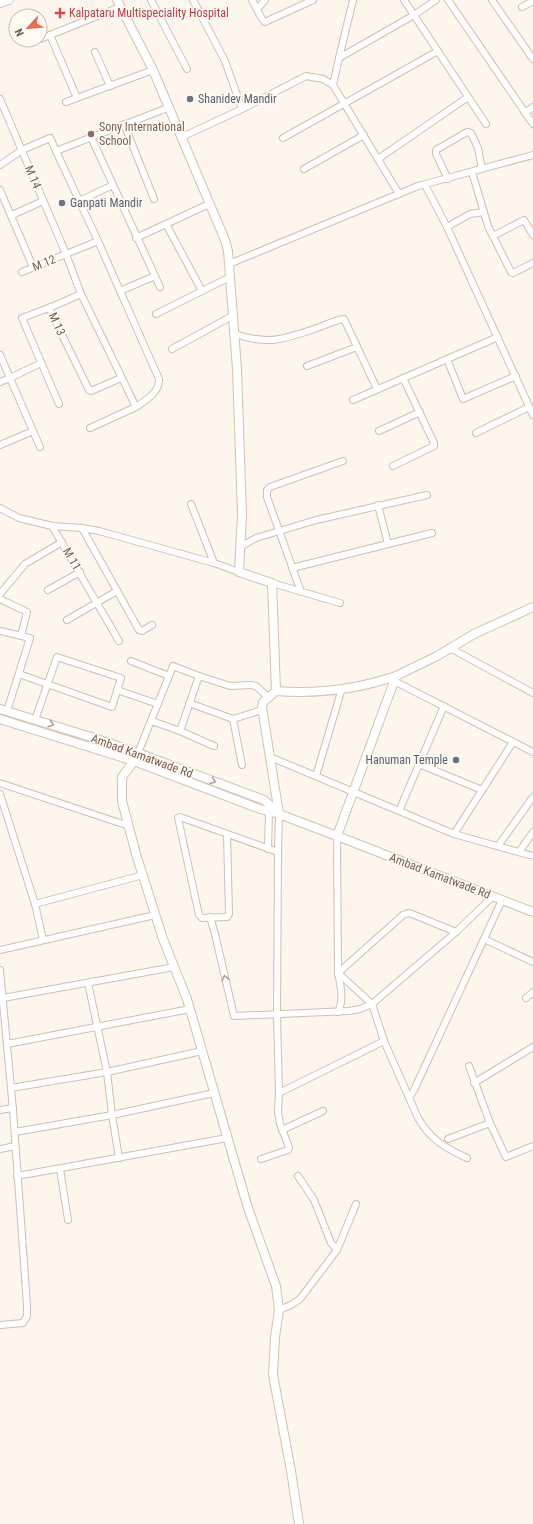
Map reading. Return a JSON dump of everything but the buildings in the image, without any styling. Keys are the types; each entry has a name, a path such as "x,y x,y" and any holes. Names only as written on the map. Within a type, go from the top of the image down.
{"street":[{"path":"0,3 9,0"},
{"path":"151,0 187,69"},
{"path":"193,0 225,61 242,109"},
{"path":"252,0 262,20 265,22 313,0"},
{"path":"257,9 265,0"},
{"path":"333,85 338,58 353,0"},
{"path":"404,0 486,124"},
{"path":"338,58 414,15 436,0"},
{"path":"448,0 533,124"},
{"path":"492,0 533,59"},
{"path":"522,7 533,1"},
{"path":"77,98 50,35 118,3 153,70 170,107 225,240 229,264 235,334 242,514 239,572"},
{"path":"283,138 438,51"},
{"path":"95,52 110,86"},
{"path":"66,102 153,70"},
{"path":"182,137 242,109 306,76 323,79 333,85 400,194"},
{"path":"378,159 468,97"},
{"name":"M 14","path":"0,99 2,110 22,150 66,254 81,294 136,407"},
{"path":"56,151 170,107"},
{"path":"525,113 533,107"},
{"path":"124,124 154,199"},
{"path":"448,178 436,154 436,150 467,132 471,133 477,144 482,169"},
{"path":"304,169 364,135"},
{"path":"92,137 136,238 160,287"},
{"path":"0,165 22,150 50,138 98,241 159,379 159,383 153,394 136,407 90,428"},
{"path":"229,264 425,184 533,155"},
{"path":"472,172 493,236 512,272 533,263"},
{"path":"425,184 447,227 533,415"},
{"path":"79,201 113,185"},
{"path":"0,190 33,267"},
{"path":"12,215 43,201"},
{"path":"136,238 209,204"},
{"path":"447,227 470,214 484,212"},
{"path":"493,236 524,220 533,235"},
{"path":"166,224 202,291"},
{"name":"M 12","path":"22,272 98,241"},
{"path":"120,291 155,276"},
{"path":"156,314 230,277"},
{"name":"M 13","path":"81,294 49,308 68,349 89,390 91,391 121,378"},
{"path":"51,307 22,318 59,404"},
{"path":"172,349 234,315"},
{"path":"235,334 265,340 286,339 344,319 377,389"},
{"path":"353,400 498,338"},
{"path":"308,366 357,347"},
{"path":"0,355 40,447"},
{"path":"447,359 463,399 516,376"},
{"path":"0,382 41,363"},
{"path":"393,466 434,446 420,412 403,378"},
{"path":"476,433 529,407"},
{"path":"379,431 420,412"},
{"path":"0,445 33,431"},
{"path":"301,592 267,497 268,488 343,462"},
{"path":"240,547 252,540 278,531 339,514 427,495"},
{"path":"191,504 214,563"},
{"path":"378,505 388,544"},
{"path":"0,508 20,518 52,526 99,531 214,563 272,583 340,603"},
{"name":"M 11","path":"52,526 119,640"},
{"path":"82,528 140,631 152,626"},
{"path":"292,568 432,533"},
{"path":"0,594 25,564 62,542"},
{"path":"48,590 80,572"},
{"path":"272,583 276,691"},
{"path":"67,620 117,591"},
{"path":"0,599 27,612 21,636"},
{"path":"261,1159 289,1149 282,1130 278,1112 280,1093 277,1015 279,814 262,710 263,702 276,691 304,692 342,688 368,685 395,678 437,656 474,634 533,607"},
{"path":"0,633 30,638 19,674 4,710"},
{"path":"450,648 533,693"},
{"path":"19,674 48,683 112,706 121,678 57,658 48,683 35,720"},
{"path":"131,661 169,676"},
{"path":"269,698 261,689 253,685 230,686 173,666 152,721 136,757 122,777 122,801 163,940 190,1009 248,1208 276,1286 279,1310 275,1337 273,1375 291,1471 299,1524"},
{"path":"180,731 199,676"},
{"path":"395,678 444,706 533,752"},
{"path":"338,1012 342,999 338,974 337,836 395,678"},
{"path":"316,776 342,688"},
{"path":"117,690 158,704"},
{"path":"189,703 233,718 262,710"},
{"path":"400,811 444,706"},
{"name":"Ambad Kamatwade Rd","path":"4,710 136,757 264,800 279,814"},
{"path":"233,718 242,765"},
{"name":"Ambad Kamatwade Rd","path":"0,719 136,757 269,811 533,912"},
{"path":"152,721 214,746"},
{"path":"454,834 513,742"},
{"path":"270,758 454,834 533,856"},
{"path":"419,764 482,790"},
{"path":"0,783 129,826"},
{"path":"0,794 35,904 43,940"},
{"path":"498,846 533,797"},
{"path":"268,849 269,811"},
{"path":"227,834 229,914 227,917 202,918 200,915 178,818 180,817 278,852"},
{"path":"519,852 533,832"},
{"path":"35,904 143,875"},
{"path":"210,917 234,1016 338,1012 356,1010 372,1004 456,932 492,896"},
{"path":"409,1098 502,900"},
{"path":"338,974 403,915 408,913 456,932"},
{"path":"0,950 155,914"},
{"path":"484,940 533,962"},
{"path":"2,994 88,982 174,967"},
{"path":"0,970 4,1040 11,1088 15,1132 17,1176 26,1282 27,1316 23,1324 0,1325"},
{"path":"338,974 372,1004 384,1041 424,1129 449,1150 466,1158"},
{"path":"88,982 108,1072 112,1115 119,1158"},
{"path":"526,998 533,992"},
{"path":"4,1040 97,1026 190,1009"},
{"path":"280,1093 384,1041"},
{"path":"474,1083 533,1047"},
{"path":"11,1088 108,1072 202,1050"},
{"path":"469,1066 490,1123 506,1157 533,1146"},
{"path":"15,1132 112,1115 214,1093"},
{"path":"0,1110 13,1108"},
{"path":"282,1130 323,1111"},
{"path":"448,1139 490,1123"},
{"path":"17,1176 227,1138"},
{"path":"0,1149 15,1146"},
{"path":"60,1169 68,1220"},
{"path":"298,1176 314,1200 331,1243 337,1250"},
{"path":"279,1310 300,1299 337,1250 356,1204"}],"place":[{"name":"Kalpataru Multispeciality Hospital","path":"60,13"},
{"name":"Shanidev Mandir","path":"190,99"},
{"name":"Sony International School","path":"91,134"},
{"name":"Ganpati Mandir","path":"62,203"},
{"name":"Hanuman Temple","path":"456,760"}]}
